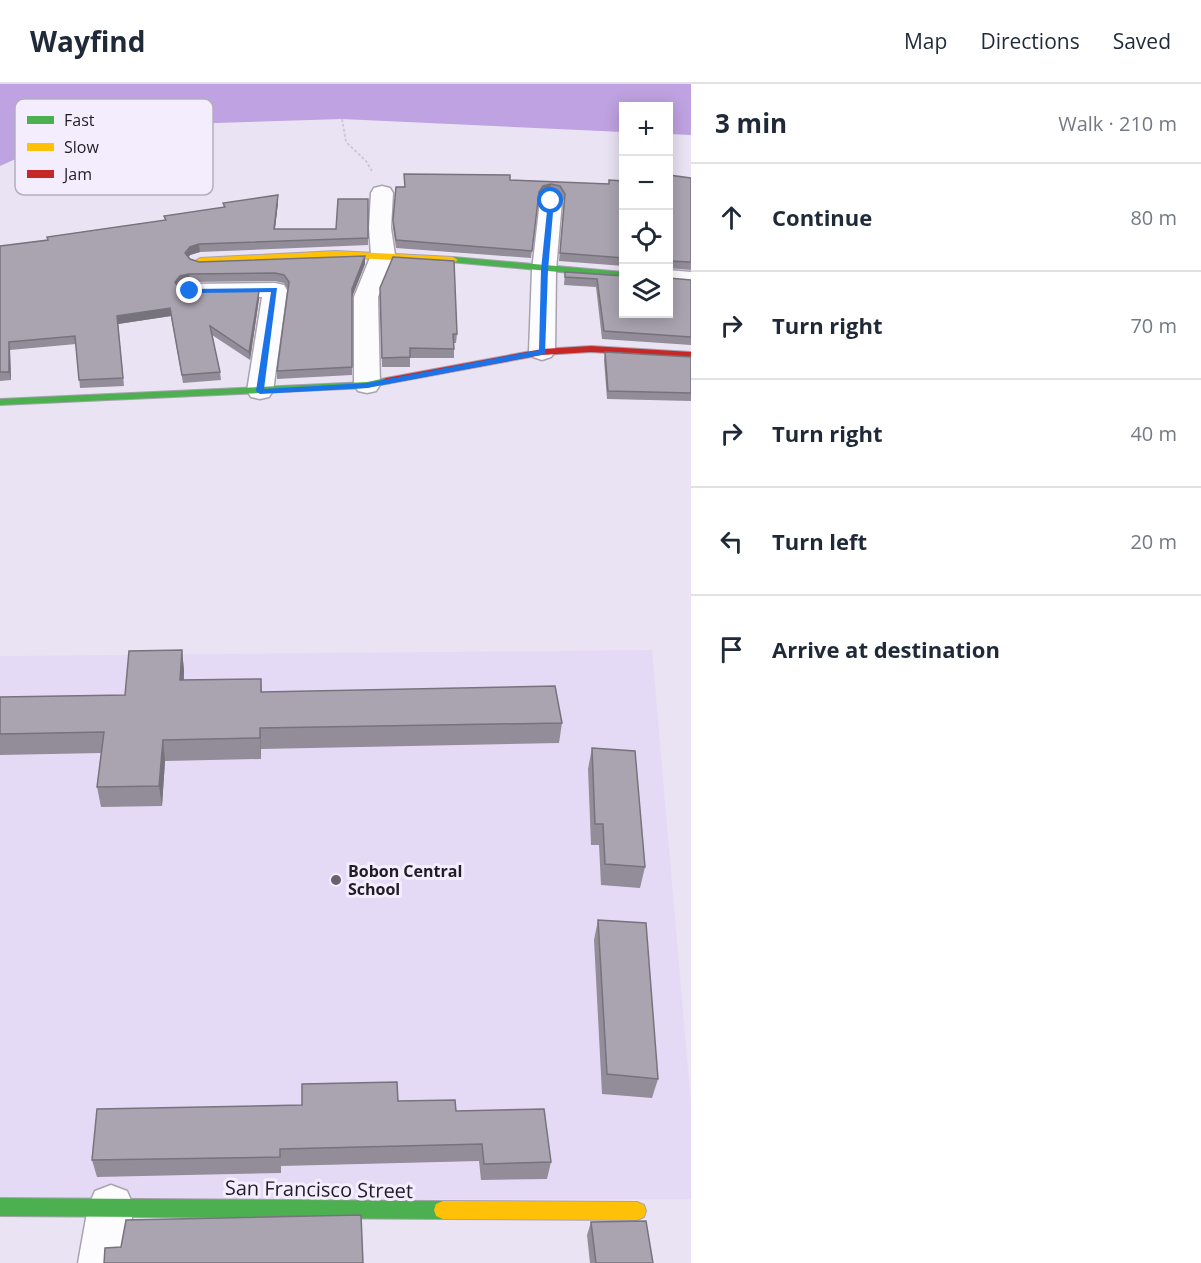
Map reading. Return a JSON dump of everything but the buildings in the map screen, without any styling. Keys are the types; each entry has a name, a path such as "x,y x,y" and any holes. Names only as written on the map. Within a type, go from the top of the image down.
{"street":[{"path":"367,385 366,297 383,255 380,228 382,193"},
{"path":"542,352 544,270 551,201"},
{"path":"200,261 268,256 383,255 619,275"},
{"path":"673,278 691,279"},
{"path":"190,291 275,290 260,391"},
{"path":"0,402 367,385 542,352 591,349 691,355"},
{"name":"San Francisco Street","path":"0,1207 637,1211"},
{"path":"101,1263 111,1207"}],"path":[{"path":"342,119 346,142 366,161 380,183 382,193"}],"shaded area":[{"path":"0,84 691,84 691,135 673,134 673,102 619,102 619,132 342,119 213,123 213,99 15,99 15,159 0,166"},
{"name":"Bobon Central School","path":"652,650 691,1104 691,1199 0,1199 0,656"}],"traffic: fast":[{"path":"453,260 619,275"},
{"path":"0,402 367,385 386,381"},
{"path":"0,1207 443,1210"}],"traffic: slow":[{"path":"200,261 336,254 453,260"},
{"path":"443,1210 637,1211"}],"traffic: jam":[{"path":"386,381 542,352 591,349 691,355"}],"place":[{"name":"Bobon Central School","path":"336,880"}],"route":[{"path":"190,291 275,290 260,391 367,385 542,352 544,270 551,201"}]}
